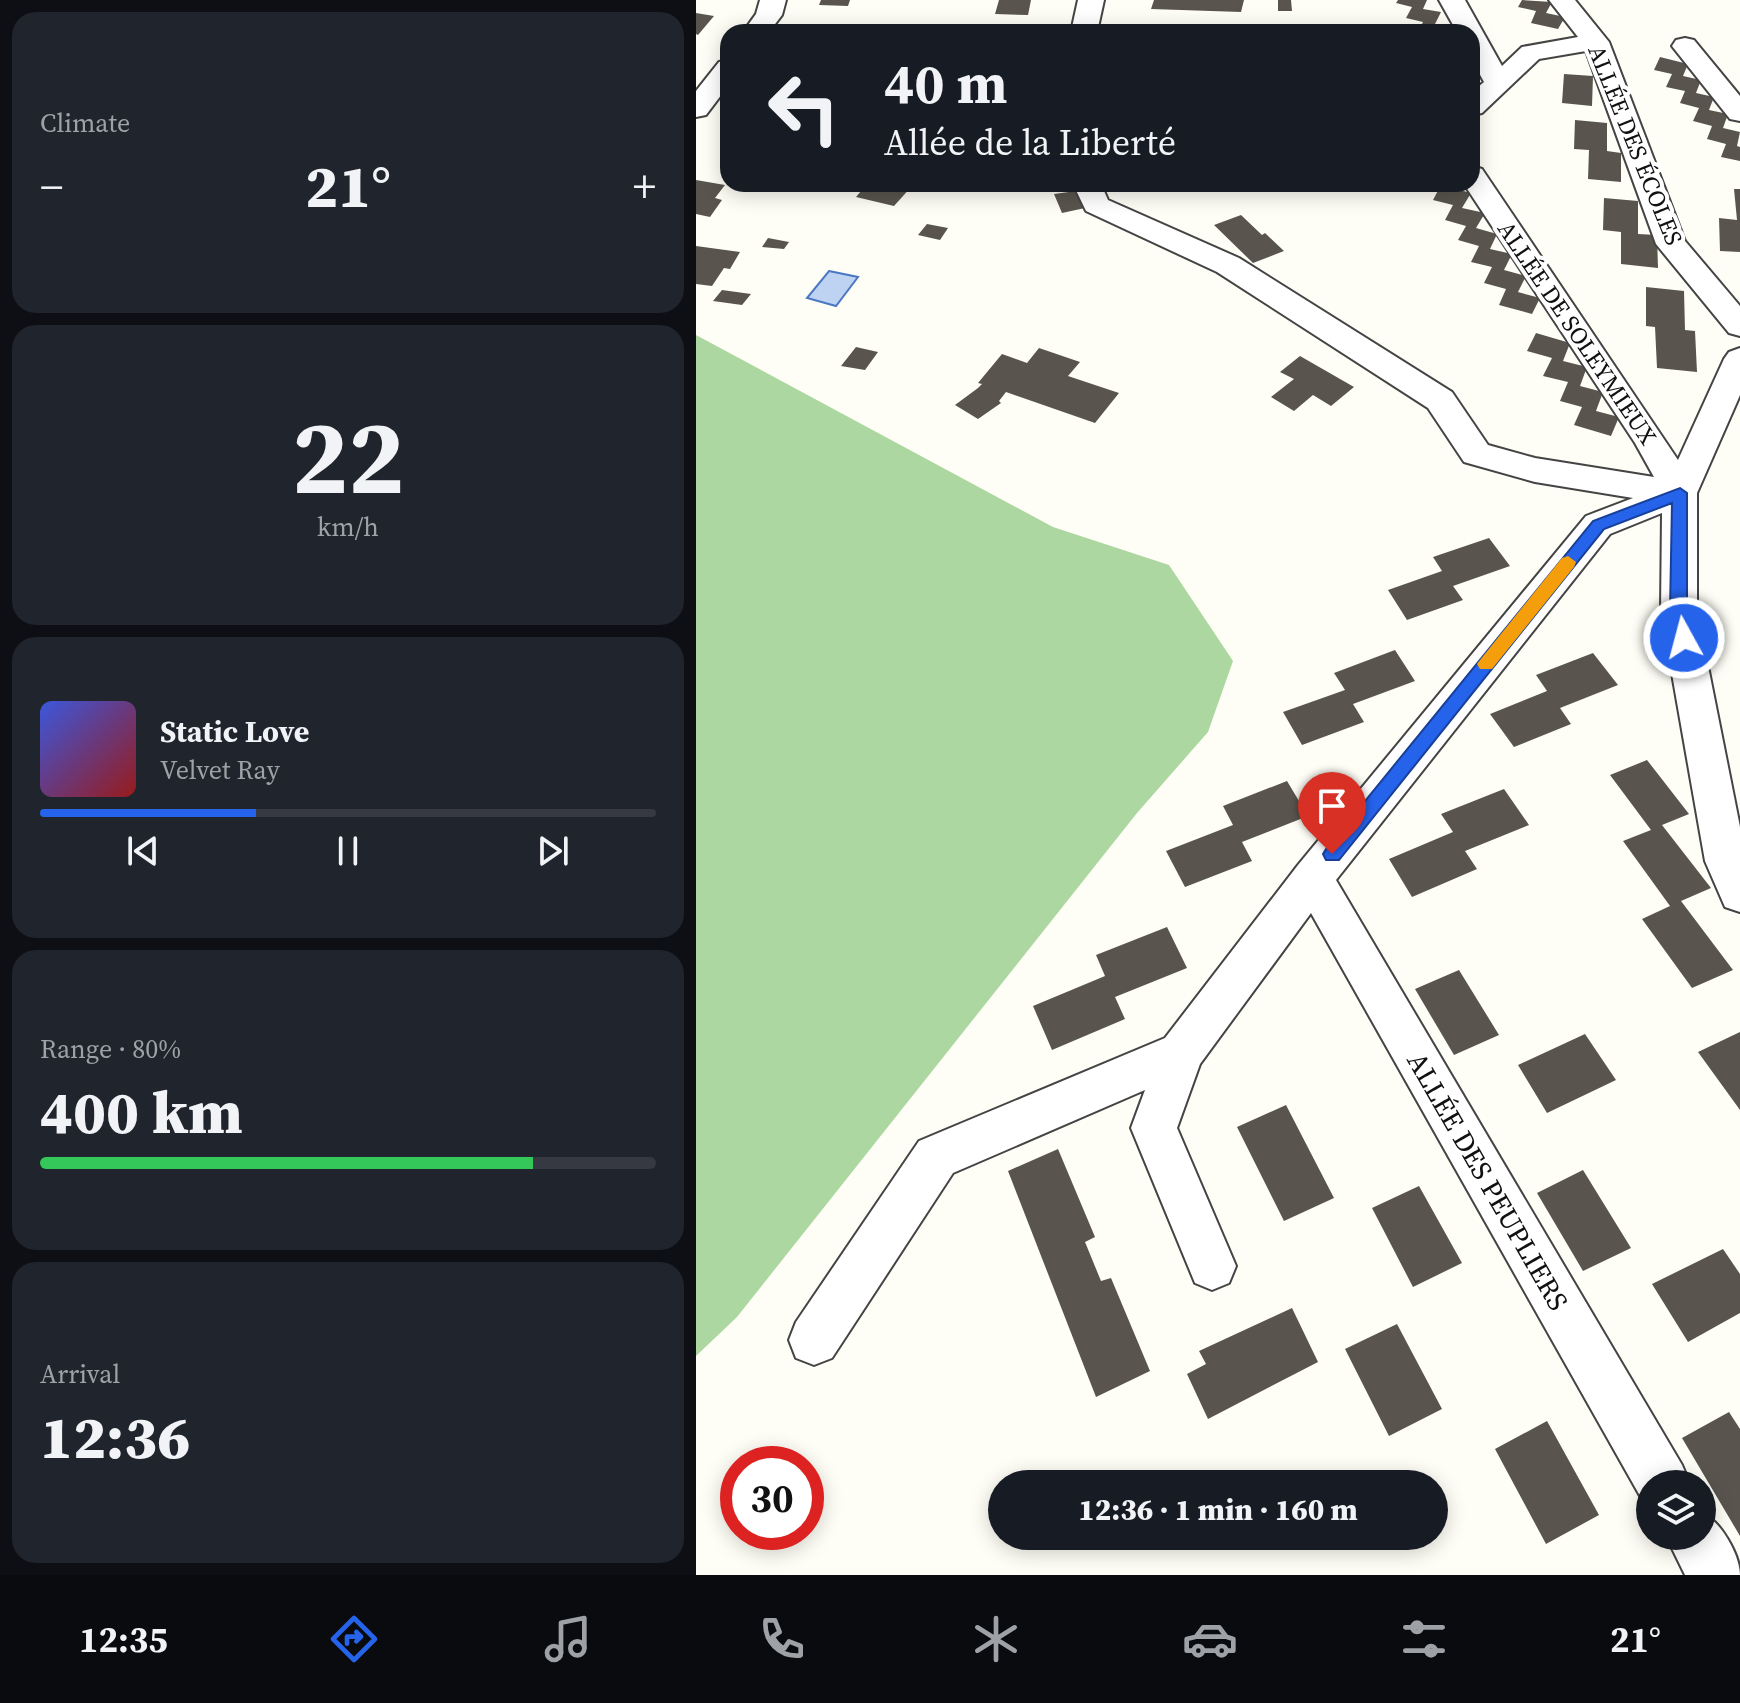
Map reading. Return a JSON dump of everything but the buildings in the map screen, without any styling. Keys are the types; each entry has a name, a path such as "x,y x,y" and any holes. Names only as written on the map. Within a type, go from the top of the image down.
{"street":[{"path":"762,24 769,15 773,0"},
{"path":"1086,24 1091,0"},
{"path":"1452,0 1465,24"},
{"name":"ALLÉE DES ÉCOLES","path":"1562,0 1596,42 1671,244 1740,326"},
{"path":"1480,100 1531,53 1596,42"},
{"path":"1685,46 1740,113"},
{"path":"1480,50 1498,83"},
{"path":"696,109 720,78"},
{"name":"ALLÉE DE SOLEYMIEUX","path":"1480,187 1649,438 1680,493"},
{"path":"1090,192 1096,205 1228,265 1440,400 1476,454 1535,470 1680,493"},
{"path":"1740,359 1680,493 1679,611 1726,861 1740,894"},
{"path":"1212,1266 1154,1128 1181,1053 1313,878 1598,525 1680,493"},
{"name":"ALLÉE DES PEUPLIERS","path":"1313,878 1655,1470"},
{"path":"814,1340 936,1157 1181,1053"},
{"path":"1701,1550 1716,1575"}],"green space":[{"path":"696,335 1053,527 1169,565 1233,661 1208,732 1137,813 737,1317 696,1356"}],"water":[{"path":"829,271 858,277 836,306 807,298"}],"slow traffic":[{"path":"1486,664 1568,562"}],"route":[{"path":"1332,854 1598,525 1680,493 1679,611 1684,638"}]}
